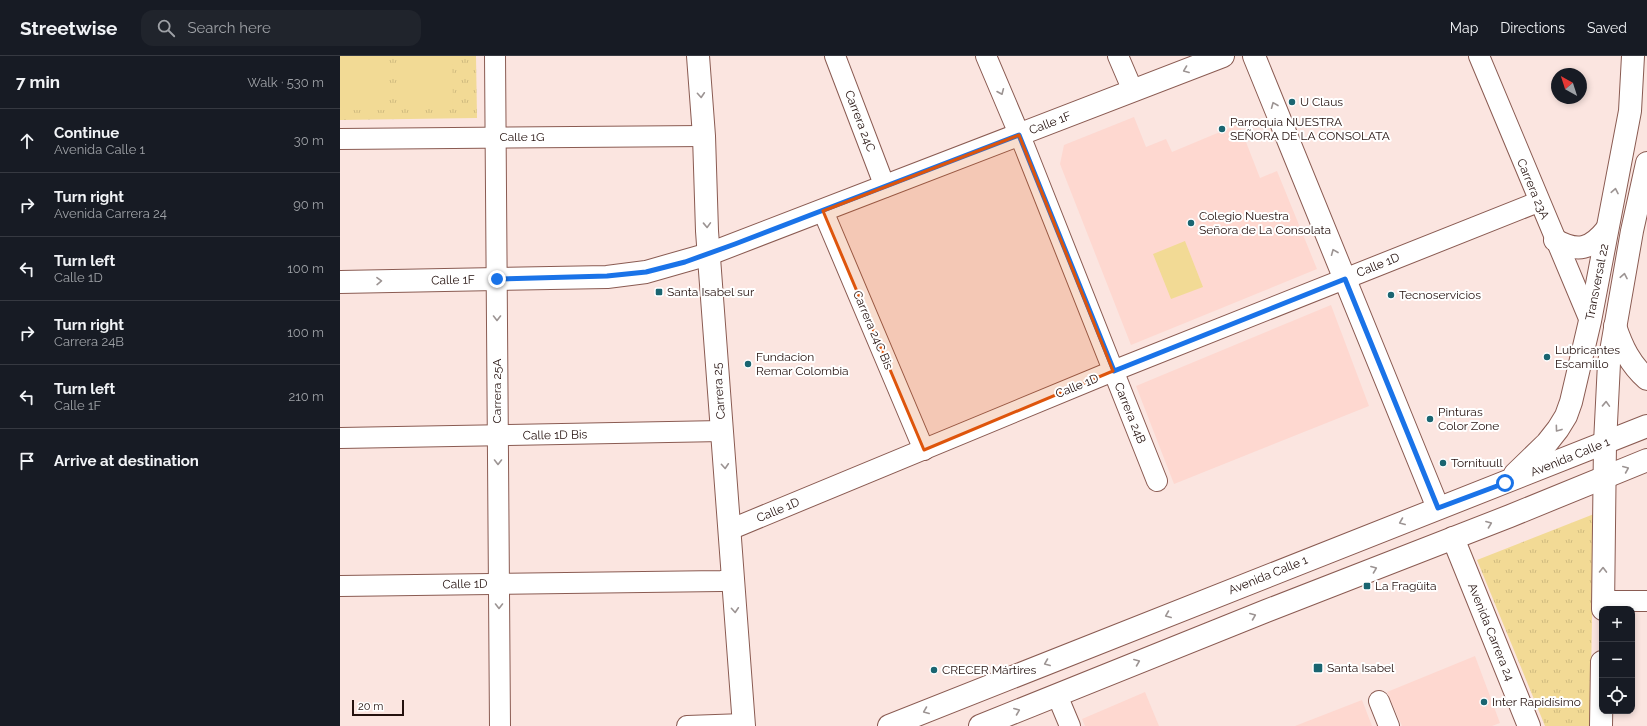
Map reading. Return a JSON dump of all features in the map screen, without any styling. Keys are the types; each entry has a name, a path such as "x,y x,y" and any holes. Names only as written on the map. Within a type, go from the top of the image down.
{"main road":[{"name":"Carrera 25","path":"698,56 704,136 709,254 744,725"},
{"name":"Calle 1F","path":"340,282 599,277 658,269 709,254 823,211 1222,56"},
{"path":"1254,56 1438,508"},
{"name":"Transversal 22","path":"1505,483 1548,443 1566,416 1575,389 1590,321 1630,111 1633,56"},
{"name":"Transversal 22","path":"1603,605 1605,443 1609,363 1614,326 1632,231 1647,163"},
{"path":"1555,240 1566,247 1580,248 1592,244 1600,239 1607,230 1632,231"},
{"path":"1614,326 1626,354 1635,367 1647,379"},
{"name":"Avenida Calle 1","path":"889,726 1647,426"},
{"path":"980,726 1647,460"},
{"name":"Avenida Carrera 24","path":"1452,538 1527,725"},
{"path":"1601,726 1602,678"}],"street":[{"name":"Carrera 25A","path":"495,56 500,726"},
{"name":"Carrera 24C","path":"835,56 885,187"},
{"name":"Carrera 24B","path":"986,56 1157,480"},
{"path":"1118,56 1133,91"},
{"name":"Carrera 23A","path":"1479,56 1538,202 1590,321"},
{"name":"Calle 1G","path":"340,138 704,136"},
{"name":"Calle 1D","path":"730,530 1114,371 1538,202"},
{"name":"Carrera 24C Bis","path":"823,211 924,450"},
{"name":"Calle 1D Bis","path":"340,438 704,433 722,431"},
{"name":"Calle 1D","path":"340,586 733,580"},
{"path":"1603,605 1647,601"},
{"path":"1057,695 1070,726"},
{"path":"1379,701 1389,726"},
{"path":"687,726 744,725"}],"highlighted area":[{"path":"1019,135 1113,371 924,450 823,211"}],"shaded area":[{"name":"Colegio Nuestra Señora de La Consolata","path":"1134,117 1146,147 1166,139 1172,152 1239,124 1260,178 1277,171 1317,269 1131,345 1060,164 1064,145"},
{"path":"1331,305 1369,406 1174,484 1136,386"},
{"path":"1475,656 1500,723 1492,726 1402,726 1387,692"},
{"path":"1145,692 1159,726 1085,726 1082,719"},
{"path":"1362,700 1372,726 1295,726"}],"green space":[{"path":"340,56 476,56 477,118 340,120"},
{"path":"340,56 389,56 389,110 340,110"},
{"path":"398,56 452,56 453,109 398,109"},
{"path":"1185,241 1203,287 1171,299 1153,254"},
{"path":"1594,514 1590,726 1545,726 1477,560"}],"place":[{"name":"U Claus","path":"1292,102"},
{"name":"Parroquia NUESTRA SEÑORA DE LA CONSOLATA","path":"1222,129"},
{"name":"Colegio Nuestra Señora de La Consolata","path":"1191,223"},
{"name":"Santa Isabel sur","path":"659,292"},
{"name":"Tecnoservicios","path":"1391,295"},
{"name":"Lubricantes Escamillo","path":"1547,357"},
{"name":"Fundacion Remar Colombia","path":"748,364"},
{"name":"Pinturas Color Zone","path":"1430,419"},
{"name":"Tornituull","path":"1443,463"},
{"name":"La Fragüita","path":"1367,586"},
{"name":"Santa Isabel","path":"1318,668"},
{"name":"CRECER Mártires","path":"934,670"},
{"name":"Inter Rapidísimo","path":"1484,702"}],"route":[{"path":"497,279 607,276 646,272 685,262 1019,135 1114,371 1345,279 1438,508 1505,483"}]}
